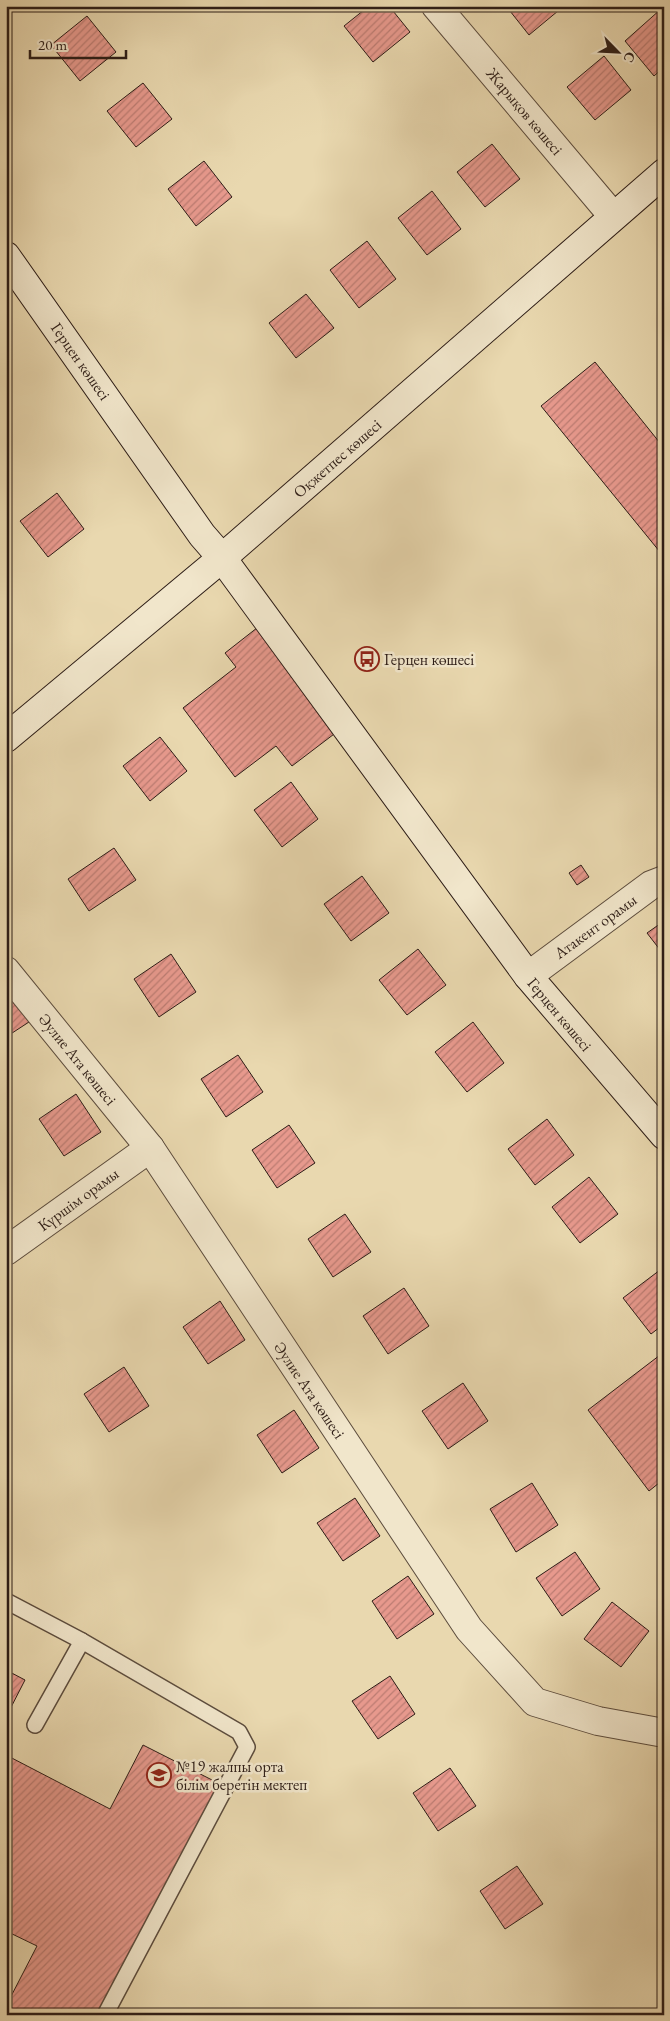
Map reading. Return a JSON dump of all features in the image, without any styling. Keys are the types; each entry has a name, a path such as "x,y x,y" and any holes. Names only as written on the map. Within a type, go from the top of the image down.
{"street":[{"name":"Жарықов көшесі","path":"436,6 613,216"},
{"name":"Оқжетпес көшесі","path":"6,738 222,558 664,173"},
{"name":"Герцен көшесі","path":"6,256 202,534 222,558 528,976 664,1135"},
{"name":"Атакент орамы","path":"528,976 651,884 664,880"},
{"name":"Әулие Ата көшесі","path":"6,971 150,1148 469,1629 535,1702 598,1721 664,1733"},
{"name":"Күршім орамы","path":"6,1251 150,1148"}],"lane":[{"path":"6,1601 82,1642 239,1732 247,1747 105,2015"},
{"path":"35,1725 82,1642"}],"building":[{"path":"369,6 389,6 410,32 373,62 344,26"},
{"path":"506,6 564,6 529,35"},
{"path":"661,9 664,12 664,67 654,76 625,41"},
{"path":"87,16 116,52 80,81 51,45"},
{"path":"604,56 631,90 595,120 567,87"},
{"path":"143,83 172,119 136,147 107,111"},
{"path":"492,144 520,179 485,207 457,172"},
{"path":"204,161 232,197 196,226 168,189"},
{"path":"432,191 461,229 427,255 398,218"},
{"path":"367,241 396,279 359,308 330,270"},
{"path":"306,294 334,328 296,358 269,323"},
{"path":"595,362 664,448 664,549 660,552 541,406"},
{"path":"57,493 84,529 48,557 20,521"},
{"path":"262,624 342,728 292,766 276,746 235,777 183,708 236,667 225,653"},
{"path":"160,737 187,771 150,801 123,766"},
{"path":"291,782 318,819 282,847 254,810"},
{"path":"114,848 136,880 89,911 68,879"},
{"path":"581,865 589,877 577,885 569,873"},
{"path":"362,876 389,913 351,941 324,904"},
{"path":"664,921 664,955 647,933"},
{"path":"418,949 446,985 407,1015 379,980"},
{"path":"171,954 196,992 159,1017 134,979"},
{"path":"6,990 29,1022 6,1037"},
{"path":"473,1022 504,1063 467,1092 435,1052"},
{"path":"238,1055 263,1092 226,1117 201,1079"},
{"path":"76,1094 101,1132 64,1156 39,1119"},
{"path":"547,1119 574,1155 535,1185 508,1149"},
{"path":"289,1125 315,1163 277,1188 252,1150"},
{"path":"589,1177 618,1214 580,1243 552,1207"},
{"path":"345,1214 371,1252 333,1277 308,1239"},
{"path":"660,1270 664,1276 664,1324 651,1334 623,1298"},
{"path":"404,1288 429,1326 388,1354 363,1316"},
{"path":"220,1301 245,1340 208,1364 183,1327"},
{"path":"664,1352 664,1479 649,1491 588,1410"},
{"path":"124,1367 149,1406 109,1432 84,1394"},
{"path":"463,1383 488,1421 448,1449 422,1411"},
{"path":"294,1410 319,1448 282,1473 257,1435"},
{"path":"532,1483 558,1525 516,1552 490,1509"},
{"path":"355,1498 380,1536 343,1561 317,1523"},
{"path":"575,1552 600,1589 562,1616 536,1578"},
{"path":"408,1576 434,1614 397,1639 372,1601"},
{"path":"612,1602 649,1631 621,1667 584,1639"},
{"path":"6,1670 25,1680 6,1717"},
{"path":"390,1676 415,1714 378,1739 352,1701"},
{"path":"143,1745 220,1784 101,2015 6,2015 6,2006 37,1946 6,1931 6,1755 110,1809"},
{"path":"450,1768 476,1806 438,1831 413,1793"},
{"path":"517,1866 543,1904 505,1929 480,1891"}],"place":[{"name":"Герцен көшесі","path":"367,659"},
{"name":"№19 жалпы орта білім беретін мектеп","path":"159,1775"}]}
